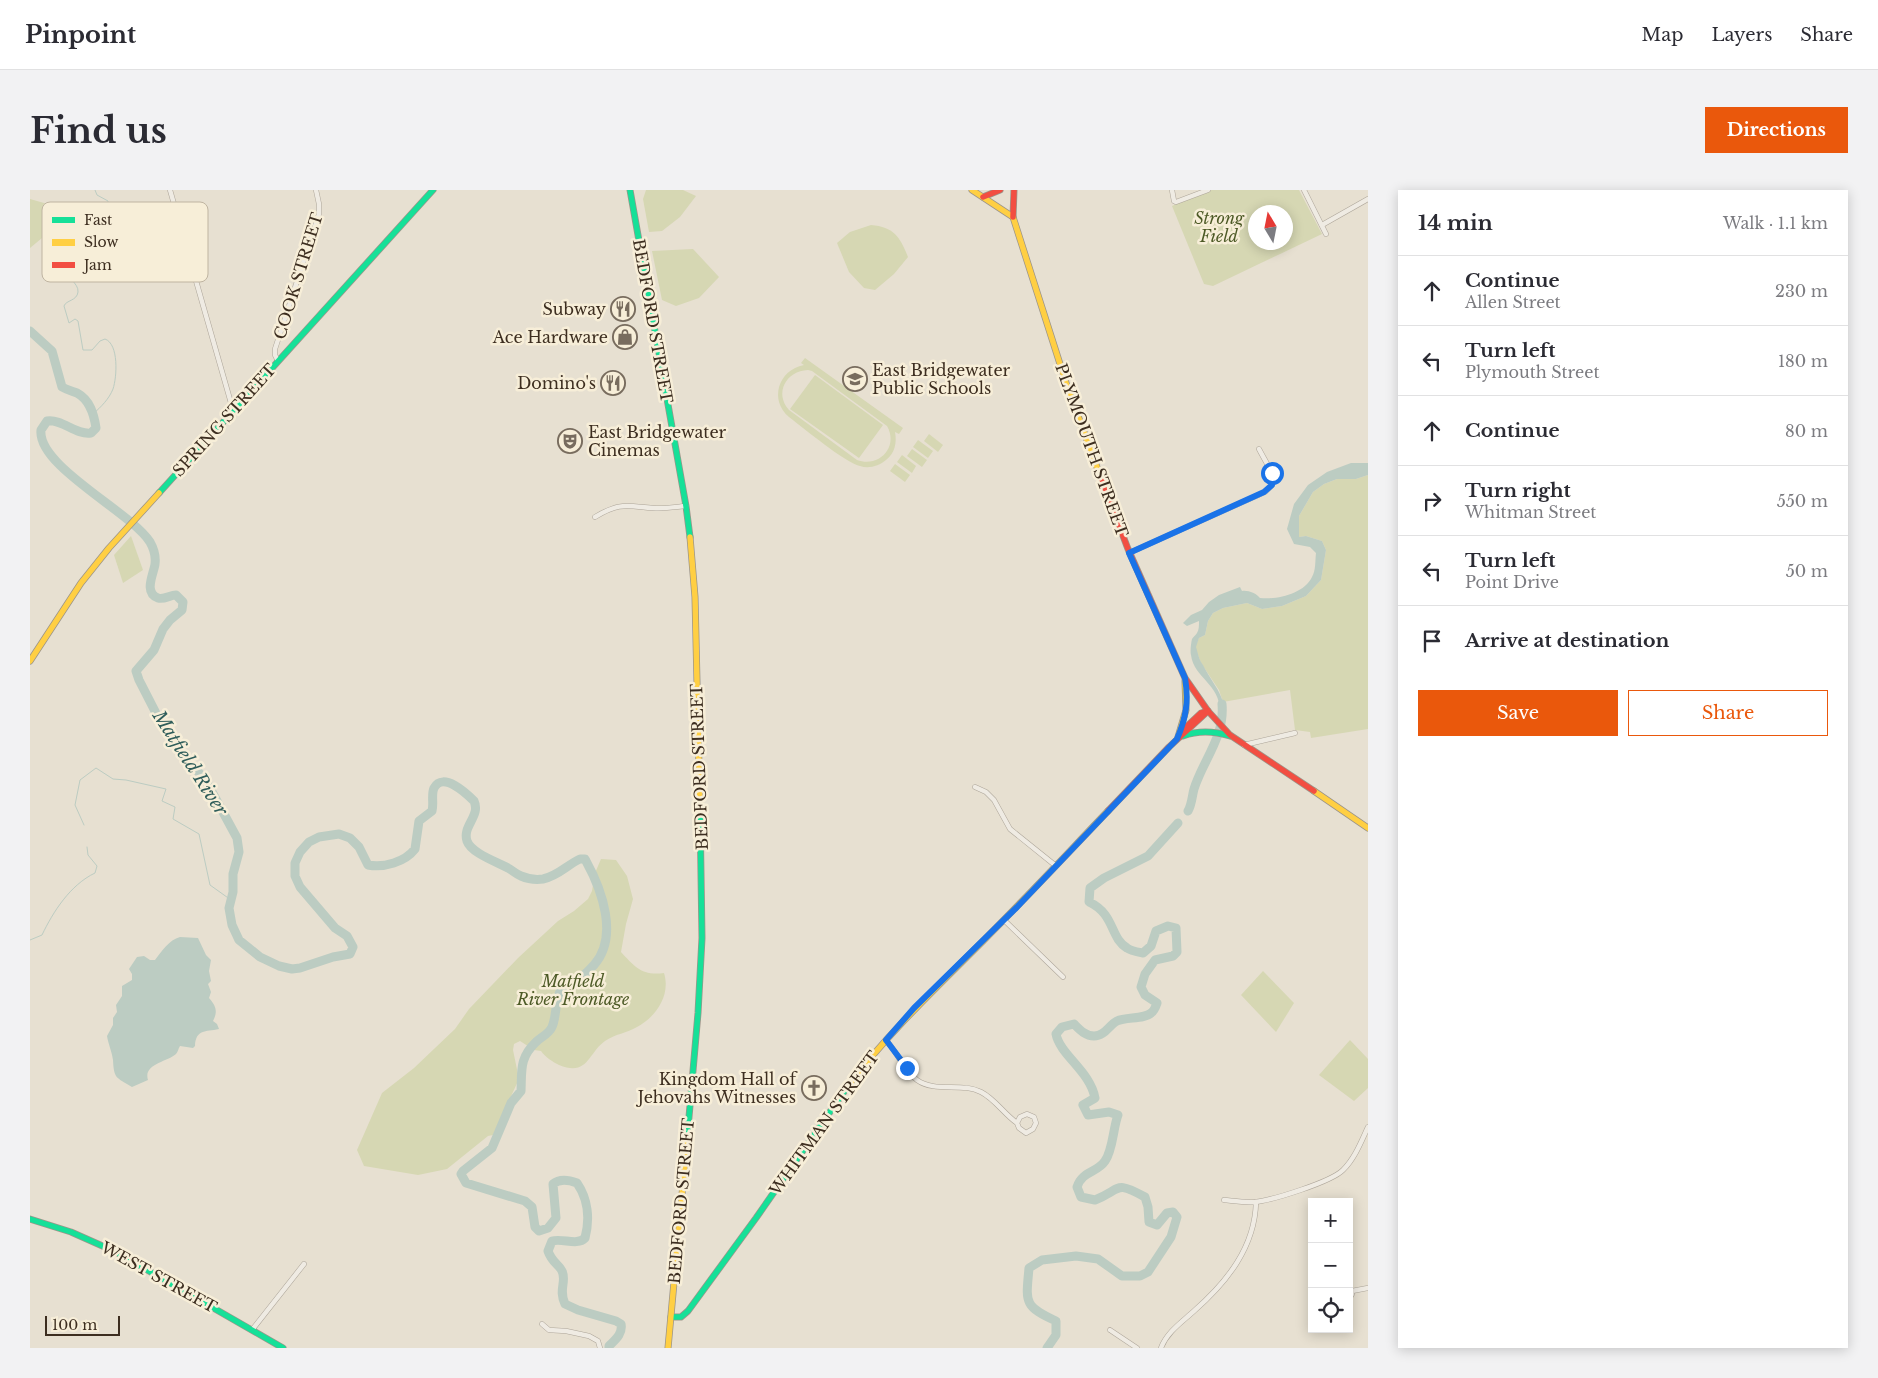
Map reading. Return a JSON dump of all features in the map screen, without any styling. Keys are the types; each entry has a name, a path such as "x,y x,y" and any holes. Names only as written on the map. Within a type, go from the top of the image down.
{"main road":[{"name":"SPRING STREET","path":"30,661 87,575 126,528 432,190"},
{"name":"BEDFORD STREET","path":"630,190 686,506 695,597 702,926 698,1013 668,1348"},
{"path":"972,190 1013,217"},
{"path":"983,197 1000,190"},
{"name":"PLYMOUTH STREET","path":"1014,190 1013,217 1068,389 1129,553 1185,678 1222,730 1368,828"},
{"path":"1177,739 1186,714 1187,694 1185,678"},
{"name":"WHITMAN STREET","path":"670,1317 681,1316 688,1311 756,1218 846,1087 914,1008 1004,920 1177,739 1210,713"},
{"path":"1177,739 1191,733 1222,730"},
{"name":"WEST STREET","path":"30,1219 61,1228 105,1246 283,1348"}],"street":[{"name":"COOK STREET","path":"278,361 275,349 319,214 316,190"},
{"path":"1172,190 1175,202 1208,190"},
{"path":"1304,190 1326,234"},
{"path":"1322,225 1368,199"},
{"path":"196,282 233,410"},
{"path":"1129,553 1264,492 1272,485 1273,481 1270,469 1259,449"},
{"path":"596,517 607,510 619,506 664,508 686,506"},
{"path":"1244,745 1295,733"},
{"path":"975,787 986,792 994,800 1010,829 1056,866"},
{"path":"1004,920 1063,977"},
{"path":"886,1040 917,1080 933,1086 965,1088 981,1092 1017,1123 1019,1128 1026,1132 1033,1129 1036,1123 1034,1117 1027,1114 1020,1117 1017,1123"},
{"path":"1224,1200 1256,1202 1321,1183 1339,1174 1355,1154 1368,1127"},
{"path":"1161,1348 1170,1334 1214,1291 1235,1267 1244,1252 1253,1227 1256,1202"},
{"path":"252,1330 304,1264"},
{"path":"1353,1291 1368,1288"},
{"path":"542,1324 549,1330 566,1331 589,1336 598,1341 600,1348"},
{"path":"1110,1330 1137,1348"}],"green space":[{"path":"646,190 683,190 696,196 680,217 662,231 649,232 643,199"},
{"name":"Strong Field","path":"1208,190 1299,190 1322,234 1293,248 1293,205 1248,205 1248,250 1288,250 1213,286 1204,284 1172,206"},
{"path":"30,199 42,202 42,238 30,248"},
{"path":"871,225 885,228 895,234 908,257 894,274 875,290 864,288 849,272 837,243 850,232"},
{"path":"693,249 719,277 699,298 676,306 662,300 652,251"},
{"path":"805,358 903,428 899,434 895,432 895,448 889,457 880,464 870,467 863,467 853,463 835,452 789,417 779,402 779,386 788,373 804,365 801,363","holes":["800,371 812,371 887,426 890,441 889,448 885,454 873,461 857,460 789,410 783,397 785,384 788,379"]},
{"path":"815,375 883,425 859,458 790,409"},
{"path":"929,434 943,445 938,452 924,441"},
{"path":"918,440 933,451 928,458 913,447"},
{"path":"912,449 927,460 922,467 907,456"},
{"path":"902,455 916,466 912,473 897,462"},
{"path":"895,464 910,475 905,482 890,471"},
{"path":"1368,475 1368,729 1311,738 1310,732 1295,730 1290,690 1223,702 1219,690 1201,663 1195,647 1199,638 1205,635 1208,621 1213,613 1223,608 1247,603 1262,609 1282,606 1306,596 1321,580 1326,550 1322,541 1306,536 1299,537 1299,516 1313,492 1324,484 1337,479 1356,479"},
{"path":"131,536 143,570 123,583 114,555"},
{"name":"Matfield River Frontage","path":"601,859 616,860 627,876 633,899 621,952 644,972 664,973 666,981 664,997 656,1011 644,1023 605,1041 582,1066 576,1068 559,1065 541,1051 534,1050 520,1041 514,1044 513,1050 519,1079 493,1135 488,1136 447,1169 418,1175 364,1166 357,1150 382,1093 414,1068 455,1029 469,1009 518,958 558,921 588,899"},
{"path":"1263,971 1294,1003 1276,1032 1241,995"},
{"path":"1350,1040 1368,1059 1368,1088 1354,1101 1319,1075"}],"shaded area":[{"path":"1351,463 1368,463 1368,475 1356,479 1337,479 1324,484 1313,492 1299,516 1299,537 1306,536 1322,541 1326,550 1321,580 1306,596 1282,606 1262,609 1247,603 1223,608 1213,613 1208,621 1205,635 1199,638 1196,647 1202,663 1221,697 1225,719 1220,714 1219,704 1212,688 1193,663 1191,643 1197,634 1199,621 1187,626 1183,623 1219,595 1240,587 1242,591 1252,592 1260,598 1281,597 1303,588 1312,577 1316,553 1310,547 1294,544 1287,529 1294,504 1308,485 1327,472"},
{"path":"180,937 198,938 206,955 211,960 209,971 211,981 208,984 211,992 209,998 216,1009 213,1021 219,1029 199,1034 193,1048 180,1046 176,1054 149,1070 148,1080 132,1087 119,1079 115,1074 107,1036 117,1012 116,1005 122,996 122,986 132,980 132,974 129,969 137,957 144,956 150,960 155,960 169,943"}],"waterway":[{"path":"95,190 97,195 108,202"},
{"path":"73,282 78,289 77,295 64,306 69,323 75,319 78,321 83,350 92,350 100,341 105,339 110,342 115,354 116,369 113,389 104,403 93,414"},
{"name":"Matfield River","path":"30,331 52,351 62,387 77,393 88,403 93,413 96,428 91,433 85,433 58,422 47,421 41,430 44,444 54,458 69,473 140,530 150,542 155,558 150,582 151,592 158,598 176,595 183,602 182,610 163,629 154,650 136,671 159,719 182,755 205,779 237,838 239,852 233,874 233,892 229,908 232,925 239,940 260,957 279,966 292,969 350,954 353,947 347,936 335,928 300,887 295,876 295,863 300,852 309,842 319,837 339,834 350,838 359,847 368,865 381,866 400,861 415,849 419,821 432,811 434,788 438,783 449,783 474,801 476,806 474,816 466,836 469,845 485,857 521,876 529,879 543,879 580,859 585,859 598,886 605,913 606,941 601,954 586,974 567,984 559,993 552,1027 547,1034 536,1042 524,1059 521,1091 511,1103 492,1148 461,1174 466,1183 525,1201 532,1207 535,1227 539,1231 548,1228 556,1218 553,1184 565,1180 577,1183 586,1202 587,1224 585,1238 574,1242 552,1241 548,1251 551,1258 561,1269 564,1278 562,1294 565,1304 621,1324 620,1334 609,1348"},
{"path":"1188,811 1198,778 1217,738 1222,716 1222,704"},
{"path":"84,825 75,805 80,780 96,768 113,779 166,789 162,801 175,807 173,819 199,834 210,885 231,900"},
{"path":"1047,1348 1056,1335 1056,1321 1037,1311 1029,1302 1027,1289 1029,1268 1042,1260 1076,1256 1098,1259 1122,1276 1140,1276 1148,1272 1171,1237 1177,1217 1173,1212 1167,1213 1157,1225 1149,1222 1145,1197 1128,1189 1118,1188 1095,1200 1081,1197 1077,1187 1079,1182 1102,1165 1108,1156 1118,1115 1109,1112 1088,1115 1083,1105 1095,1098 1092,1088 1082,1071 1063,1049 1056,1034 1062,1027 1074,1024 1085,1034 1098,1036 1117,1021 1148,1015 1155,1008 1157,1003 1145,995 1141,987 1145,974 1155,960 1173,956 1177,952 1176,928 1168,926 1156,931 1151,946 1143,953 1130,950 1122,944 1104,913 1089,902 1090,888 1104,878 1148,856 1178,823"},
{"path":"30,940 42,935 51,917 63,900 86,878 95,873 97,866 88,855 87,847"}],"traffic: fast":[{"path":"159,493 433,190"},
{"path":"630,190 690,537"},
{"path":"1183,736 1206,732 1230,736"},
{"path":"687,1140 698,1013 702,938 700,810"},
{"path":"671,1317 681,1317 688,1311 756,1218 848,1086"},
{"path":"30,1219 71,1232 116,1252 283,1348"}],"traffic: slow":[{"path":"972,190 1013,217 1068,389 1101,478"},
{"path":"30,661 81,583 109,548 159,493"},
{"path":"690,537 695,597 700,810"},
{"path":"1178,737 1186,710 1185,681"},
{"path":"1314,791 1368,828"},
{"path":"848,1086 863,1066 913,1011 1015,909 1108,811"},
{"path":"668,1348 687,1140"}],"traffic: jam":[{"path":"983,197 1000,190"},
{"path":"1013,217 1014,190"},
{"path":"1101,478 1128,549 1185,678 1208,711 1230,735 1314,791"},
{"path":"1184,729 1201,713 1208,711"},
{"path":"1108,811 1169,747 1208,711"}],"place":[{"name":"Subway","path":"623,309"},
{"name":"Ace Hardware","path":"625,337"},
{"name":"East Bridgewater Public Schools","path":"855,379"},
{"name":"Domino's","path":"613,383"},
{"name":"East Bridgewater Cinemas","path":"570,441"},
{"name":"Kingdom Hall of Jehovahs Witnesses","path":"814,1088"}],"route":[{"path":"907,1068 886,1040 914,1008 960,966 1177,739 1184,723 1187,708 1185,678 1129,553 1264,492 1272,485 1272,473"}]}
